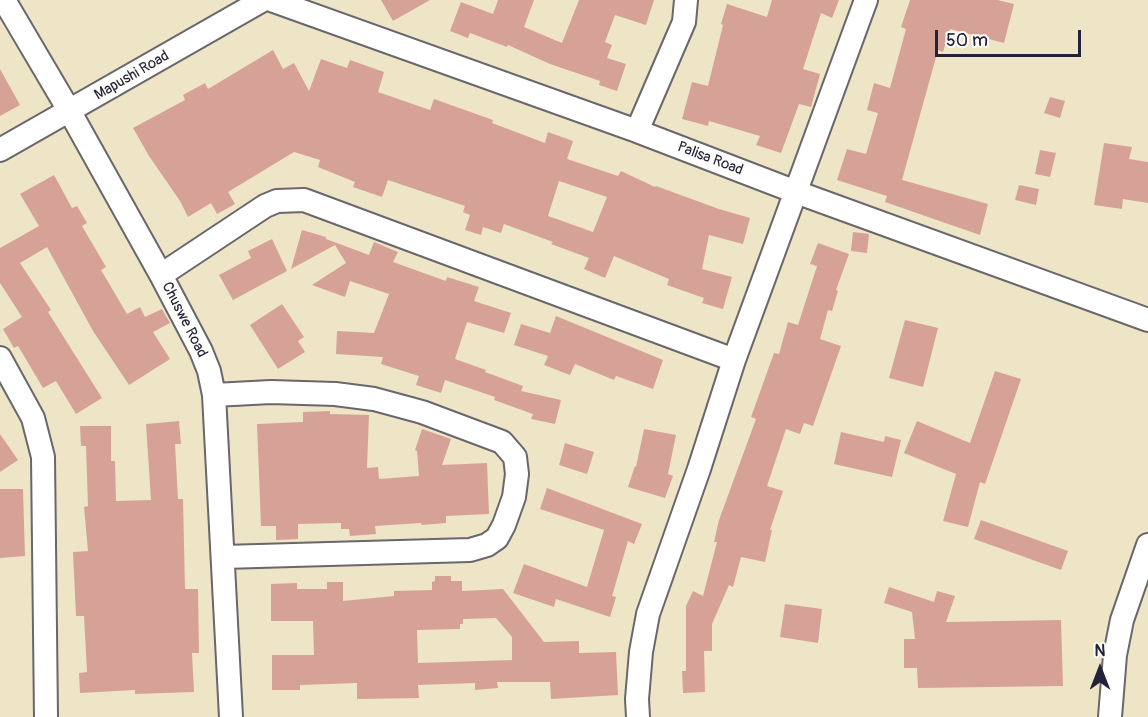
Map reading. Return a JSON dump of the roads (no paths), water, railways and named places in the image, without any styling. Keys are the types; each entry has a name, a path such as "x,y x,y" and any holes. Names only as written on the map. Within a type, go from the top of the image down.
{"street":[{"name":"Chuswe Road","path":"4,0 161,274 209,371 214,395 231,717"},
{"name":"Mapushi Road","path":"0,150 263,0"},
{"name":"Palisa Road","path":"270,0 637,131 1148,321"},
{"path":"637,131 684,22 686,0"},
{"path":"638,717 641,652 648,614 735,360 866,0"},
{"path":"161,274 265,206 278,201 304,200 735,360"},
{"path":"0,358 33,418 43,457 46,717"},
{"path":"214,395 271,392 335,394 374,399 422,412 502,441 515,457 517,474 513,497 497,538 487,545 470,550 223,557"},
{"path":"1110,717 1115,655 1122,620 1148,545"}]}
